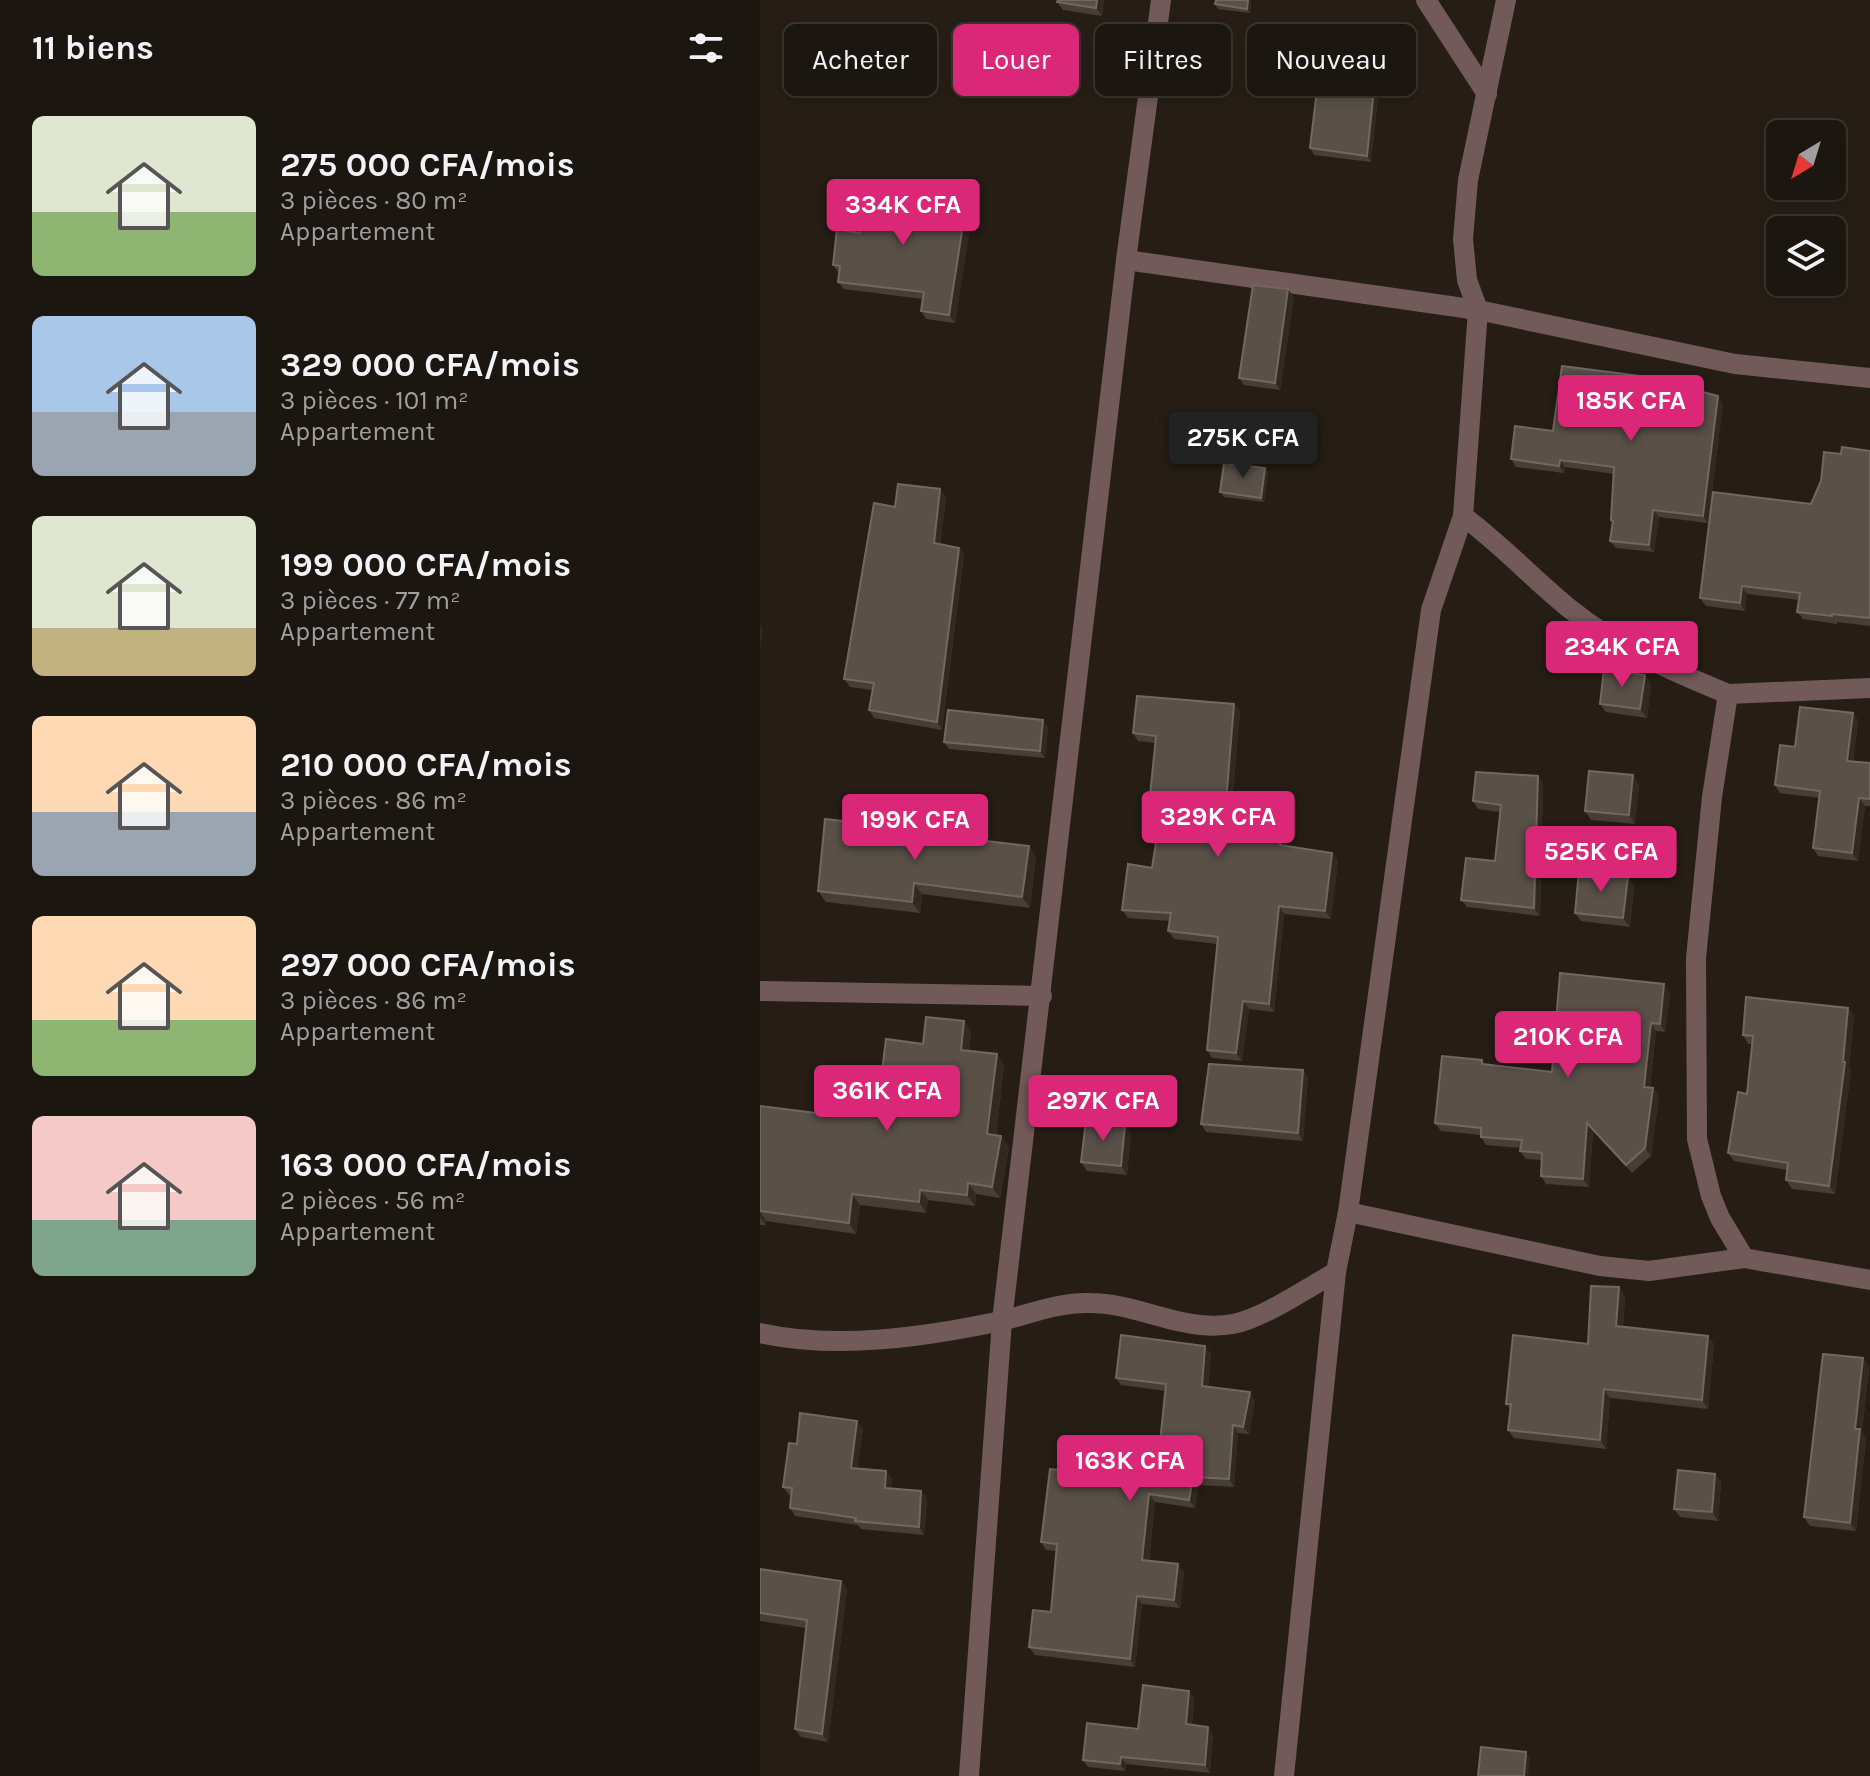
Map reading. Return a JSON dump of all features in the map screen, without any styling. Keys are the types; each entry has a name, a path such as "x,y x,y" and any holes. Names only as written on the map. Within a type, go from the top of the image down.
{"street":[{"path":"969,1776 1002,1321 1126,260 1161,0"},
{"path":"1426,0 1487,94"},
{"path":"1284,1776 1336,1272 1348,1212 1431,610 1463,516 1478,310 1467,280 1463,239 1468,180 1506,0"},
{"path":"1126,260 1478,310 1735,364 1870,378"},
{"path":"1463,516 1498,542 1571,610 1650,662 1728,694 1870,688"},
{"path":"1728,694 1712,797 1696,958 1697,1139 1711,1196 1744,1258"},
{"path":"760,991 1042,996"},
{"path":"1348,1212 1600,1266 1649,1271 1744,1258 1870,1280"},
{"path":"760,1333 827,1340 880,1338 1002,1321 1045,1308 1090,1302 1202,1325 1235,1324 1336,1272"}],"building":[{"path":"1058,0 1097,0 1096,8"},
{"path":"1216,0 1248,0 1247,9 1215,4"},
{"path":"1316,96 1373,96 1367,156 1310,148"},
{"path":"865,188 952,200 950,216 964,218 949,315 921,311 924,292 838,282 840,266 833,265 837,229 860,233"},
{"path":"1253,285 1288,289 1275,383 1239,378"},
{"path":"1562,366 1688,382 1687,388 1718,396 1703,516 1653,510 1649,545 1610,541 1614,467 1560,460 1559,466 1511,459 1515,426 1553,431"},
{"path":"1842,447 1870,451 1870,618 1797,612 1800,593 1742,586 1740,603 1700,598 1713,492 1811,504 1821,481 1824,452 1841,454"},
{"path":"1224,463 1265,468 1261,498 1220,492"},
{"path":"898,484 940,489 934,543 959,548 937,722 869,710 874,683 844,679 874,503 895,507"},
{"path":"1604,669 1645,675 1640,709 1600,704"},
{"path":"1137,696 1234,704 1225,814 1283,821 1280,845 1332,853 1325,911 1279,906 1269,1004 1243,1001 1236,1053 1207,1050 1218,937 1168,931 1171,913 1122,910 1128,864 1152,868 1163,797 1150,796 1156,736 1133,733"},
{"path":"1800,707 1853,713 1847,761 1870,763 1870,799 1859,798 1852,853 1813,848 1820,791 1775,785 1780,745 1795,747"},
{"path":"948,710 1043,720 1040,751 944,742"},
{"path":"1589,771 1633,775 1629,815 1585,811"},
{"path":"1476,772 1538,776 1534,908 1461,900 1466,858 1495,861 1501,805 1473,801"},
{"path":"825,819 920,829 919,833 1029,846 1022,897 914,883 912,902 818,891"},
{"path":"1579,870 1628,876 1623,918 1575,913"},
{"path":"1560,973 1664,984 1660,1024 1651,1023 1644,1087 1653,1088 1645,1148 1626,1165 1587,1123 1583,1179 1541,1176 1542,1153 1520,1151 1522,1140 1481,1137 1481,1128 1435,1123 1442,1056 1552,1072"},
{"path":"1746,997 1848,1008 1845,1062 1829,1186 1786,1180 1788,1163 1728,1153 1738,1092 1747,1094 1753,1036 1743,1035"},
{"path":"926,1017 964,1021 961,1050 997,1054 987,1134 1001,1136 992,1187 968,1183 967,1195 920,1190 919,1202 852,1194 849,1223 760,1211 760,1106 824,1114 828,1088 879,1095 886,1039 923,1044"},
{"path":"1209,1064 1303,1070 1298,1133 1201,1124"},
{"path":"1086,1120 1125,1125 1121,1166 1081,1162"},
{"path":"1591,1286 1619,1287 1616,1326 1708,1336 1702,1400 1604,1389 1600,1440 1508,1430 1511,1404 1506,1404 1513,1335 1588,1344"},
{"path":"1121,1335 1205,1346 1202,1386 1250,1392 1243,1427 1233,1425 1229,1479 1193,1477 1189,1500 1149,1494 1142,1560 1178,1564 1174,1600 1137,1596 1130,1659 1029,1647 1033,1610 1051,1612 1057,1544 1041,1542 1050,1469 1077,1472 1080,1443 1159,1452 1166,1384 1116,1378"},
{"path":"1823,1354 1863,1358 1855,1429 1860,1429 1850,1523 1804,1517"},
{"path":"800,1413 857,1421 851,1468 886,1471 885,1488 921,1491 919,1527 855,1521 856,1518 790,1508 792,1488 783,1487 789,1443 797,1444"},
{"path":"1678,1470 1715,1474 1712,1512 1674,1509"},
{"path":"760,1569 841,1581 822,1734 795,1729 807,1620 760,1613"},
{"path":"1143,1685 1189,1691 1186,1724 1208,1727 1205,1765 1121,1757 1120,1764 1083,1760 1087,1723 1138,1729"},
{"path":"1481,1747 1526,1752 1524,1776 1478,1776"}]}
